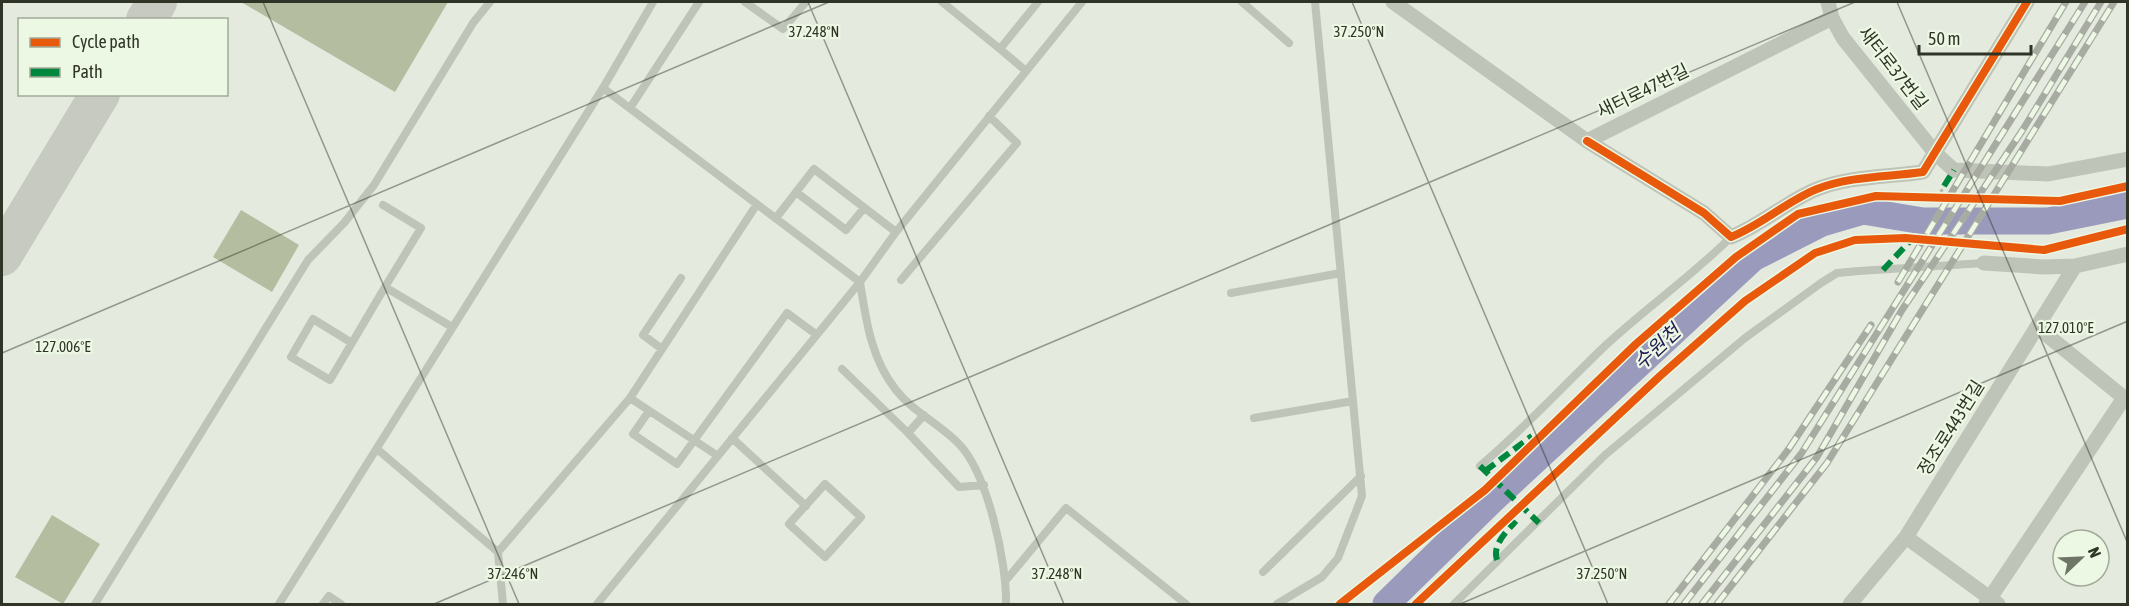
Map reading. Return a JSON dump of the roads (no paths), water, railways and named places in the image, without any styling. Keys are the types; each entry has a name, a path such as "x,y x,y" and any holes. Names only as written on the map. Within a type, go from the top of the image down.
{"street":[{"name":"새터로47번길","path":"1393,2 1587,141 1832,18"},
{"name":"새터로37번길","path":"1828,2 1832,18 1843,38 1936,154 1954,170 2048,174 2127,159"},
{"path":"1587,141 1704,213 1731,237 1756,227 1815,189 1846,180 1923,172 2027,2"},
{"path":"1984,263 2044,267 2075,266 2127,254"},
{"name":"정조로443번길","path":"1851,604 1906,537 2075,266"},
{"path":"1906,537 1993,602 2126,399 2037,327"}],"lane":[{"path":"95,604 308,260 344,223 374,185 473,23 490,2"},
{"path":"279,604 603,88 653,2"},
{"path":"630,108 699,2"},
{"path":"745,2 783,29 806,2"},
{"path":"942,2 1026,71"},
{"path":"1000,49 1038,2"},
{"path":"597,604 860,282 896,232 1082,2"},
{"path":"1242,2 1289,43"},
{"path":"1277,604 1322,577 1338,558 1362,496 1315,2"},
{"path":"603,88 860,282 869,341 896,390 960,444 984,485 1007,579 1006,604"},
{"path":"901,280 1017,143 989,117"},
{"path":"776,218 814,169 896,232"},
{"path":"796,192 846,230 864,208"},
{"path":"498,552 630,398 757,204"},
{"path":"352,343 313,320 291,357 330,380 421,228 383,205"},
{"path":"1480,466 1517,434 1605,346 1708,260 1731,237"},
{"path":"1454,604 1605,455 1745,338 1821,283 1837,273 1984,263"},
{"path":"1232,293 1341,273"},
{"path":"662,349 643,335 681,278"},
{"path":"385,287 452,327"},
{"path":"649,411 633,434 677,464 787,313 817,335"},
{"path":"842,369 908,433 959,487 984,485"},
{"path":"630,398 718,456"},
{"path":"1254,418 1353,401"},
{"path":"908,433 924,415"},
{"path":"732,438 806,506"},
{"path":"377,449 498,552 503,604"},
{"path":"1263,572 1361,476"},
{"path":"825,484 861,517 825,557 789,524 806,506 825,484"},
{"path":"1007,579 1066,508 1186,604"},
{"path":"323,604 329,596 341,604"}],"waterway":[{"name":"수원천","path":"1386,604 1491,501 1753,258 1822,223 1863,211 1923,221 2048,221 2128,205"}],"railway":[{"path":"1898,282 2066,2"},
{"path":"1684,604 1801,454 2085,2"},
{"path":"1702,604 1817,457 1902,310 2022,131 2101,2"},
{"path":"1717,604 1827,463 2114,2"},
{"path":"1669,604 1788,450 1871,325"}]}
